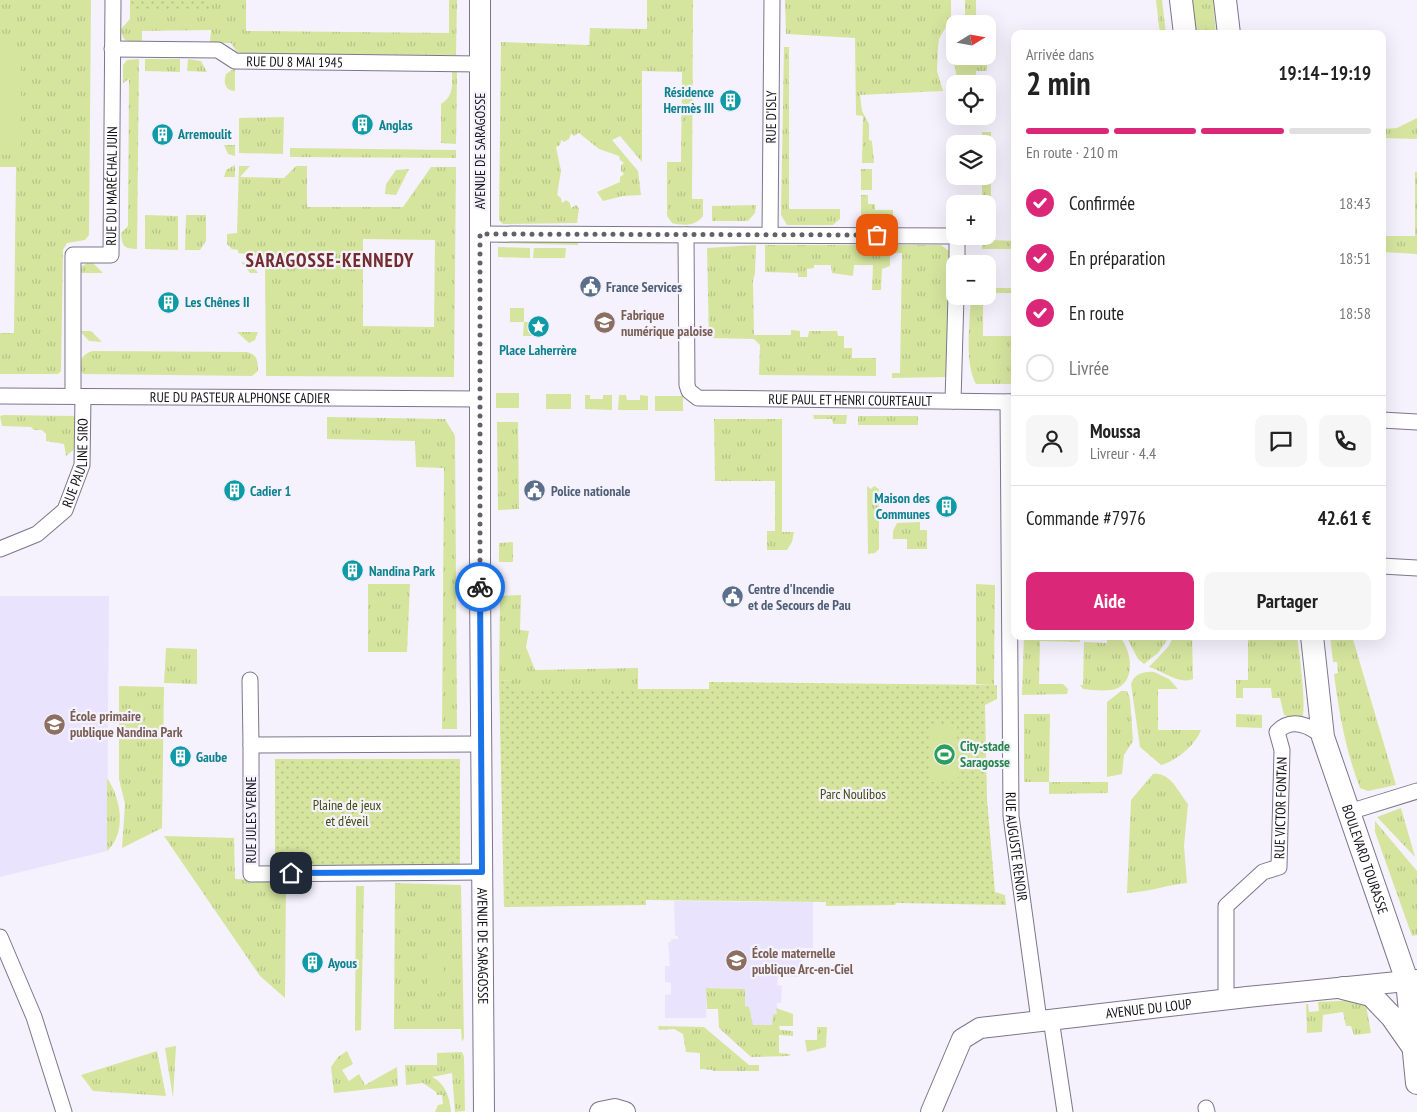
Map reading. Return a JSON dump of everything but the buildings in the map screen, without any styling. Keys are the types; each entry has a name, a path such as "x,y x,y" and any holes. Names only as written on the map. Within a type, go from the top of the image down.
{"main road":[{"path":"1180,0 1184,30"},
{"path":"1225,0 1229,30"},
{"name":"BOULEVARD TOURASSE","path":"1312,640 1323,737 1412,981 1417,1083"},
{"path":"1343,988 1371,995 1415,1042"}],"street":[{"name":"RUE DU MARÉCHAL JUIN","path":"78,396 73,255 111,255 113,0"},
{"name":"AVENUE DE SARAGOSSE","path":"480,0 484,1112"},
{"name":"RUE D'ISLY","path":"770,235 772,0"},
{"name":"RUE DU 8 MAI 1945","path":"112,49 218,50 235,61 480,64"},
{"path":"480,234 946,236"},
{"name":"RUE PAUL ET HENRI COURTEAULT","path":"686,235 689,391 698,398 1011,402"},
{"path":"953,401 956,305"},
{"name":"RUE DU PASTEUR ALPHONSE CADIER","path":"0,396 480,399"},
{"name":"RUE PAULINE SIRO","path":"0,549 37,534 65,510 82,465 78,396"},
{"path":"1386,420 1417,422"},
{"path":"1386,566 1417,568"},
{"name":"RUE AUGUSTE RENOIR","path":"1011,640 1011,816 1045,1019 1065,1112"},
{"name":"RUE JULES VERNE","path":"250,680 251,874 482,872"},
{"name":"RUE VICTOR FONTAN","path":"1226,999 1226,906 1263,872 1279,867 1282,750 1277,732 1282,726 1300,724 1315,730 1323,737"},
{"path":"251,745 482,744"},
{"path":"1349,812 1417,791"},
{"path":"0,937 34,1017 64,1112"},
{"name":"AVENUE DU LOUP","path":"930,1112 962,1039 980,1028 1226,999 1412,981"},
{"path":"600,1112 615,1109 625,1112"}],"shaded area":[{"name":"École primaire publique Nandina Park","path":"0,596 109,596 107,851 0,877"},
{"name":"École maternelle publique Arc-en-Ciel","path":"674,901 813,902 813,948 801,948 802,966 799,966 798,977 778,976 777,985 782,986 781,1003 777,1003 777,1014 772,1025 753,1025 745,1007 745,989 707,988 706,1018 665,1018 665,995 671,994 671,983 665,982 665,966 670,966 668,942 671,942 671,939 678,939 678,936 675,936"}],"green space":[{"path":"0,0 91,0 89,235 85,240 67,243 63,250 61,371 58,374 0,374 0,333 14,333 16,167 0,167 0,155 21,155 21,51 0,50"},
{"path":"130,0 211,0 211,10 130,10"},
{"path":"211,0 246,0 246,31 449,33 449,0 457,0 456,55 241,54 236,51 231,43 210,43 211,30 142,31 142,42 129,42 124,39 120,30 130,19 130,10 210,10"},
{"path":"647,0 693,0 692,199 703,199 703,216 697,222 680,225 672,223 667,216 667,162 681,162 682,72 642,71 642,162 620,136 612,140 638,171 641,195 623,196 603,201 597,192 620,182 620,177 624,174 621,171 621,165 624,163 620,160 619,156 599,149 579,133 574,136 571,134 569,139 564,142 561,140 560,145 556,147 561,171 557,195 561,198 562,203 566,200 570,203 571,208 576,205 579,208 577,223 503,224 499,220 501,42 589,45 590,28 647,29"},
{"path":"785,0 951,0 951,15 946,15 946,27 939,39 938,47 937,71 943,91 860,95 862,111 869,124 869,140 872,141 874,163 862,163 863,116 856,115 855,38 786,34"},
{"path":"965,0 976,0 976,15 965,15"},
{"path":"1156,0 1162,0 1166,30 1160,30"},
{"path":"1189,0 1213,0 1216,30 1193,30"},
{"path":"784,47 789,47 789,209 840,209 840,219 833,225 787,225 781,215"},
{"path":"0,50 21,50 21,155 0,155"},
{"path":"139,59 137,249 124,246 121,233 128,226 129,79 123,83 123,65 127,60"},
{"path":"145,59 180,59 180,72 145,71"},
{"path":"188,59 201,61 207,72 187,71"},
{"path":"954,65 987,65 987,71 976,71 976,75 956,75"},
{"path":"235,68 235,91 232,91 227,88 225,80 226,74"},
{"path":"452,70 457,72 456,144 441,143 441,104 450,94"},
{"path":"284,117 283,154 239,153 239,118"},
{"path":"1417,118 1417,139 1386,138 1386,129 1397,128"},
{"path":"982,132 991,132 991,135 982,135"},
{"path":"224,145 235,145 235,156 228,154"},
{"path":"290,148 456,150 456,158 290,157"},
{"path":"235,165 235,177 224,177 226,170"},
{"path":"239,166 250,166 240,177 284,178 296,166 307,166 307,207 403,207 431,167 456,167 454,377 266,376 265,266 257,256 238,253 238,250 232,249 227,244 227,234 237,233","holes":["363,239 435,240 434,327 363,326"]},
{"path":"409,169 396,195 385,194 386,184 396,170"},
{"path":"861,169 872,169 872,190 861,190"},
{"path":"1415,172 1417,172 1417,254 1386,252 1386,236 1415,236"},
{"path":"982,185 991,185 991,195 982,195"},
{"path":"861,195 868,195 868,204 875,204 875,210 893,210 893,221 861,222"},
{"path":"756,205 755,213 748,221 712,221 712,206"},
{"path":"145,215 178,216 178,250 145,249"},
{"path":"186,215 206,215 206,241 200,250 185,250"},
{"path":"498,238 578,239 578,245 498,243"},
{"path":"996,240 1011,241 1011,249 982,249 982,245 996,245"},
{"path":"756,245 753,281 754,335 791,335 791,330 800,331 800,337 808,337 809,331 837,331 838,336 844,336 844,348 852,348 852,358 876,358 876,376 759,375 760,345 754,339 709,338 707,248"},
{"path":"765,245 941,245 949,251 949,255 946,255 946,305 948,305 947,377 892,378 892,373 900,373 902,253 890,253 890,266 882,269 881,290 872,290 873,265 854,265 853,276 832,273 831,265 814,265 814,268 807,269 807,277 798,277 798,273 765,272"},
{"path":"498,247 530,248 530,258 498,257"},
{"path":"534,248 566,248 565,258 533,258"},
{"path":"91,261 103,273 80,273 82,266"},
{"path":"241,262 252,264 258,273 250,273"},
{"path":"996,288 1011,288 1011,293 996,293"},
{"path":"970,305 983,305 983,336 1011,336 1011,384 976,384 972,375 969,353"},
{"path":"510,308 524,308 524,322 510,322"},
{"path":"524,322 537,322 537,336 523,336"},
{"path":"80,331 91,331 102,342 89,341"},
{"path":"237,332 258,332 255,340 249,343"},
{"path":"93,351 247,352 253,354 256,358 258,371 252,376 83,374 80,371 82,358"},
{"path":"496,393 519,393 519,408 496,408"},
{"path":"546,394 571,394 571,409 546,409"},
{"path":"585,395 590,395 590,399 603,399 603,395 612,395 612,410 585,409"},
{"path":"619,395 626,395 627,400 640,400 640,395 648,396 648,410 618,410"},
{"path":"655,396 683,396 683,411 655,411"},
{"path":"813,415 847,415 846,424 833,424 832,419 814,419"},
{"path":"0,416 74,416 77,419 77,447 66,456 64,444 46,441 46,434 42,430 34,430 31,427 2,426"},
{"path":"858,416 918,416 918,425 858,425"},
{"path":"327,417 445,419 455,436 457,729 442,729 444,468 416,467 415,441 327,439"},
{"path":"714,419 782,419 782,532 794,532 792,542 787,550 767,550 767,531 775,531 775,481 715,481"},
{"path":"497,422 518,422 519,509 498,510"},
{"path":"867,486 871,489 874,486 879,489 879,549 875,553 868,554"},
{"path":"920,522 920,530 927,530 927,549 907,549 907,539 893,539 893,531 897,523"},
{"path":"513,542 513,562 499,562 499,543"},
{"path":"368,584 410,584 407,652 368,652"},
{"path":"976,584 995,585 994,685 976,684"},
{"path":"521,595 520,630 529,631 526,647 535,670 638,668 638,689 513,689 513,681 499,680 500,596"},
{"path":"1024,640 1080,640 1080,642 1040,641 1039,684 1063,684 1068,689 1067,694 1022,695"},
{"path":"1107,640 1122,640 1124,642 1129,659 1129,675 1119,687 1111,690 1083,689 1080,685 1083,685 1084,642 1107,643"},
{"path":"1128,640 1167,640 1158,653 1144,664 1138,659"},
{"path":"1172,640 1192,640 1193,679 1177,679 1149,667 1168,647"},
{"path":"1248,640 1298,640 1304,706 1301,721 1284,715 1280,698 1272,698 1271,688 1243,688 1243,698 1236,698 1236,680 1248,680"},
{"path":"1330,640 1353,640 1396,785 1368,791 1360,788 1347,746 1341,718 1334,674 1338,673 1337,662 1333,662"},
{"path":"166,648 197,649 197,684 164,683"},
{"path":"1154,672 1169,679 1178,689 1158,689 1158,730 1201,730 1190,747 1173,760 1161,765 1140,747 1131,684 1134,678 1140,674"},
{"name":"Parc Noulibos","path":"499,680 513,681 514,689 709,689 709,682 997,685 997,699 985,705 987,799 995,892 1005,895 1006,905 896,903 895,905 826,906 826,902 646,900 646,905 504,907"},
{"path":"119,686 164,687 162,828 122,848 125,804 119,779"},
{"path":"1121,691 1127,691 1130,699 1133,741 1124,755 1122,774 1107,777 1107,702"},
{"path":"1024,714 1050,714 1049,782 1024,782"},
{"path":"1236,714 1262,715 1262,728 1236,727"},
{"name":"City-stade Saragosse","path":"930,726 957,726 958,782 930,782"},
{"name":"Plaine de jeux et d'éveil","path":"275,759 460,759 460,865 275,865"},
{"path":"1153,774 1159,774 1169,779 1188,804 1184,846 1187,883 1127,893 1131,800"},
{"path":"107,778 116,795 120,815 117,835 107,851"},
{"path":"1049,782 1108,782 1108,793 1049,794"},
{"path":"1401,808 1415,857 1377,817"},
{"path":"1375,821 1417,871 1417,935 1412,936 1375,832"},
{"path":"164,836 234,838 235,879 286,881 285,998 260,976"},
{"path":"395,883 461,885 464,1038 462,1042 461,1029 394,1029"},
{"path":"356,886 364,886 361,1030 355,1031"},
{"path":"433,948 442,954 444,980 439,994 429,991 426,971 427,949"},
{"path":"706,988 745,989 745,1006 749,1007 753,1025 772,1025 773,1014 777,1014 776,1008 793,1014 793,1026 779,1026 780,1030 793,1031 793,1036 779,1035 779,1053 790,1054 789,1056 751,1057 719,1028 718,1009 707,1009"},
{"path":"1360,1000 1361,1005 1366,1005 1371,1033 1354,1035 1351,1026 1346,1026 1343,1012 1323,1015 1322,1032 1307,1033 1306,1004 1308,1004 1309,1012 1319,1011 1318,1002"},
{"path":"658,1026 704,1027 749,1065 759,1065 759,1071 713,1071 700,1069 700,1053 686,1052 683,1034 674,1029 659,1030"},
{"path":"817,1027 827,1027 826,1047 807,1052 805,1040 817,1040"},
{"path":"176,1046 173,1098 165,1048"},
{"path":"157,1051 166,1096 93,1091 81,1075"},
{"path":"347,1051 353,1064 342,1070 349,1081 359,1074 365,1085 397,1067 398,1086 334,1093 331,1067 338,1057"},
{"path":"462,1052 464,1057 465,1111 455,1112 452,1073 432,1077 446,1091 451,1112 435,1112 438,1105 443,1104 442,1095 437,1095 436,1092 423,1083 406,1085 405,1065 437,1065 437,1053"}],"way so far":[{"path":"480,587 480,234 877,235"}],"place":[{"name":"Résidence Hermès III","path":"730,100"},
{"name":"Anglas","path":"363,125"},
{"name":"Arremoulit","path":"162,134"},
{"name":"France Services","path":"590,287"},
{"name":"Les Chênes II","path":"169,302"},
{"name":"Fabrique numérique paloise","path":"605,323"},
{"name":"Place Laherrère","path":"538,327"},
{"name":"Cadier 1","path":"234,491"},
{"name":"Police nationale","path":"535,491"},
{"name":"Maison des Communes","path":"946,506"},
{"name":"Nandina Park","path":"353,571"},
{"name":"Centre d'Incendie et de Secours de Pau","path":"732,597"},
{"name":"École primaire publique Nandina Park","path":"54,724"},
{"name":"City-stade Saragosse","path":"944,754"},
{"name":"Gaube","path":"180,757"},
{"name":"École maternelle publique Arc-en-Ciel","path":"736,961"},
{"name":"Ayous","path":"312,963"}],"district":[{"name":"SARAGOSSE-KENNEDY","path":"330,260"}],"route":[{"path":"291,873 482,872 480,587"}]}
